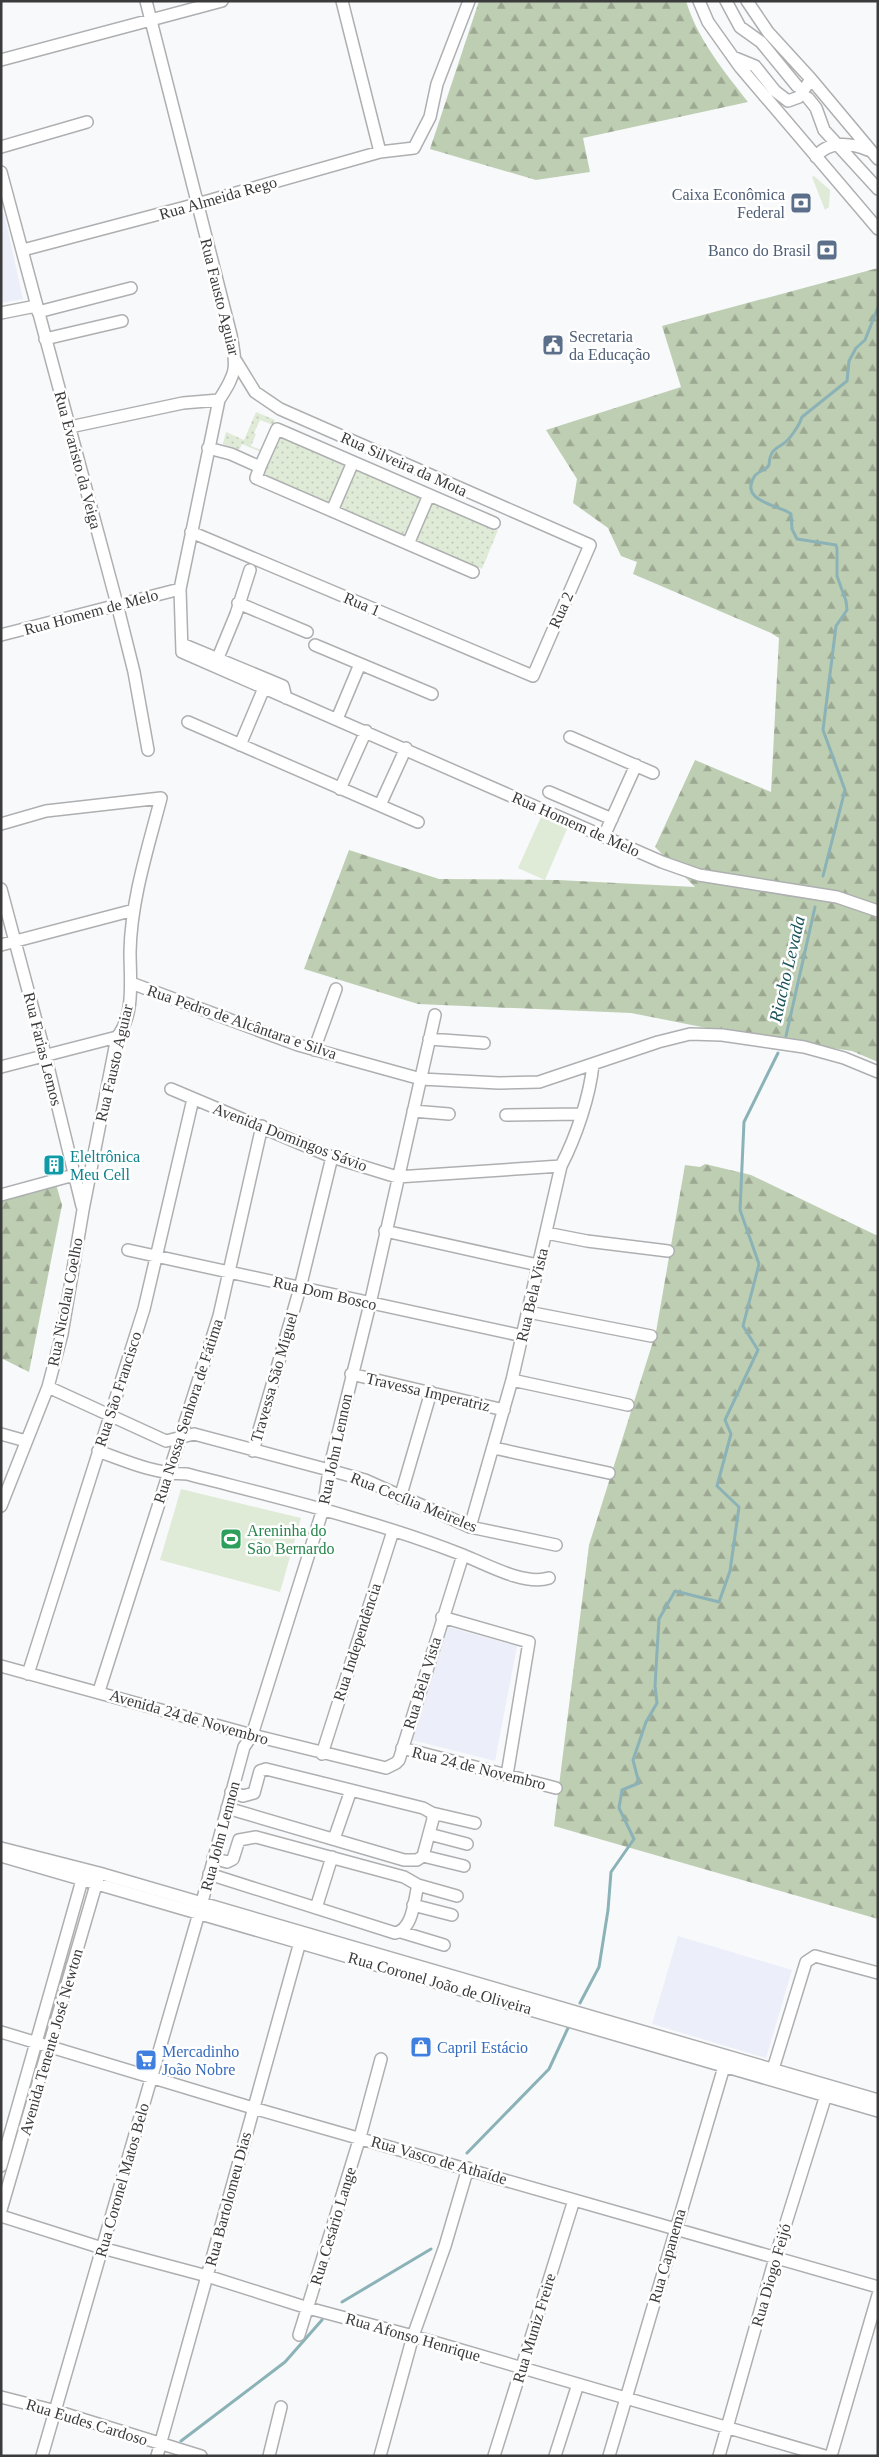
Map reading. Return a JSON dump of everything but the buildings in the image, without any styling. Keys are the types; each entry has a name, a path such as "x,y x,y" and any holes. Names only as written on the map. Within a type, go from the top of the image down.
{"street":[{"name":"Rua Fausto Aguiar","path":"146,1 236,361 231,381 220,400 208,448 180,589 182,648"},
{"path":"1,60 222,1"},
{"path":"342,1 380,152"},
{"name":"Rua Almeida Rego","path":"23,250 197,204 380,152 414,148 430,117 437,84 469,1"},
{"path":"699,1 708,22 732,57 878,229"},
{"path":"726,1 740,27 761,42 797,86"},
{"path":"748,1 768,32 811,79 874,155"},
{"path":"732,57 755,66 775,91 788,101 799,97 811,79"},
{"path":"808,98 816,108 824,130 840,145 878,189"},
{"path":"1,147 87,122"},
{"path":"816,157 824,150 840,145 854,145 874,155"},
{"name":"Rua Evaristo da Veiga","path":"1,172 4,195 23,250 37,309 117,604 134,672 148,750"},
{"path":"1,313 37,309 131,288"},
{"path":"45,339 122,321"},
{"name":"Rua Silveira da Mota","path":"236,361 255,392 280,409 590,545"},
{"path":"70,427 183,402 220,400"},
{"path":"473,572 256,478 260,467 277,429 494,523"},
{"path":"208,448 231,454 260,467"},
{"path":"332,511 353,462"},
{"path":"408,544 429,495"},
{"name":"Rua 1","path":"191,532 533,676"},
{"name":"Rua 2","path":"533,676 590,545"},
{"path":"216,662 236,614 250,570"},
{"name":"Rua Homem de Melo","path":"1,635 180,589"},
{"path":"238,603 307,632"},
{"path":"315,645 432,694"},
{"name":"Rua Homem de Melo","path":"182,648 283,686 286,698"},
{"name":"Rua Homem de Melo","path":"216,662 286,698 406,748 662,862 699,875 806,890 838,897 878,910"},
{"path":"337,719 360,664"},
{"path":"240,744 264,688"},
{"path":"188,722 418,822"},
{"path":"340,789 366,731"},
{"path":"570,737 654,773"},
{"path":"380,805 406,748"},
{"path":"604,836 636,765"},
{"path":"549,792 612,819"},
{"name":"Rua Fausto Aguiar","path":"1,824 46,811 161,798 134,910 130,950 131,983 126,1021 124,1028 116,1037 83,1210"},
{"name":"Rua Farias Lemos","path":"1,889 46,1054 83,1210"},
{"path":"1,944 134,910"},
{"name":"Rua Pedro de Alcântara e Silva","path":"131,983 314,1050 421,1079 525,1084 539,1082 658,1042 690,1034 705,1034 804,1047 844,1058 878,1072"},
{"path":"314,1050 336,989"},
{"name":"Rua John Lennon","path":"200,1908 244,1746 252,1735 323,1509 329,1470 351,1374 370,1304 397,1177 435,1015"},
{"path":"1,1067 116,1037"},
{"path":"429,1040 484,1043"},
{"name":"Rua Bela Vista","path":"470,1527 512,1380 561,1166 570,1149 581,1114 591,1080 593,1064"},
{"name":"Avenida Domingos Sávio","path":"171,1089 332,1157 397,1177 561,1166"},
{"name":"Rua São Francisco","path":"28,1674 144,1309 193,1099"},
{"path":"413,1111 449,1114"},
{"path":"506,1114 581,1114"},
{"name":"Rua Nossa Senhora de Fátima","path":"99,1692 219,1316 262,1126"},
{"name":"Travessa São Miguel","path":"253,1451 300,1288 332,1157"},
{"path":"1,1195 74,1175"},
{"name":"Rua Nicolau Coelho","path":"1,1506 48,1387 62,1334 83,1210"},
{"path":"385,1231 538,1265"},
{"path":"546,1233 587,1242 668,1250"},
{"name":"Rua Dom Bosco","path":"128,1250 523,1336"},
{"path":"528,1312 650,1336"},
{"name":"Travessa Imperatriz","path":"351,1374 504,1410"},
{"path":"512,1380 628,1406"},
{"name":"Rua Cecília Meireles","path":"48,1387 166,1441 194,1434 365,1480 400,1498 470,1527 556,1545"},
{"path":"400,1498 431,1392"},
{"path":"1,1434 26,1441"},
{"path":"494,1448 609,1473"},
{"name":"Rua Cecília Meireles","path":"98,1451 150,1470 168,1474 187,1474 323,1509 463,1555 500,1571 540,1581 549,1578"},
{"name":"Rua Independência","path":"322,1754 392,1531"},
{"name":"Rua Bela Vista","path":"377,1767 386,1768 396,1764 463,1555"},
{"path":"442,1617 528,1642 507,1775"},
{"name":"Avenida 24 de Novembro","path":"1,1666 322,1754 377,1767"},
{"name":"Rua 24 de Novembro","path":"402,1748 556,1788"},
{"path":"231,1792 243,1796 254,1793 260,1771 266,1769 423,1808 432,1813 475,1823"},
{"path":"334,1839 351,1790"},
{"path":"227,1808 404,1860 417,1860 422,1856 429,1834 432,1813"},
{"path":"429,1834 467,1844"},
{"path":"214,1858 233,1860 239,1840 256,1837 404,1877 418,1885 457,1896"},
{"name":"Rua Coronel João de Oliveira","path":"1,1848 83,1874"},
{"name":"Rua Coronel João de Oliveira","path":"1,1856 98,1878 726,2061 826,2096 878,2111"},
{"path":"422,1856 464,1866"},
{"path":"316,1908 332,1858"},
{"name":"Avenida Tenente José Newton","path":"1,2166 83,1874"},
{"path":"209,1874 395,1933 401,1932 444,1945"},
{"name":"Avenida Tenente José Newton","path":"1,2210 98,1878"},
{"path":"401,1932 407,1927 418,1885"},
{"path":"413,1905 452,1915"},
{"name":"Rua Coronel João de Oliveira","path":"200,1908 300,1942 726,2061 773,2069 878,2100"},
{"name":"Rua Coronel Matos Belo","path":"42,2456 200,1908"},
{"name":"Rua Bartolomeu Dias","path":"159,2450 300,1942"},
{"path":"773,2069 806,1962 810,1958 815,1956 878,1974"},
{"name":"Rua Vasco de Athaíde","path":"1,2032 253,2108 360,2137 878,2287"},
{"name":"Rua Cesário Lange","path":"298,2335 308,2308 382,2059"},
{"name":"Rua Capanema","path":"609,2456 726,2061"},
{"name":"Rua Diogo Feijó","path":"720,2456 775,2258 826,2096"},
{"path":"380,2456 413,2336 445,2246 468,2168"},
{"name":"Rua Muniz Freire","path":"494,2456 574,2200"},
{"name":"Rua Afonso Henrique","path":"1,2216 102,2248 207,2276 308,2308 413,2336 825,2456"},
{"path":"831,2456 878,2295"},
{"path":"555,2456 578,2384"},
{"name":"Rua Eudes Cardoso","path":"1,2397 56,2411 159,2450 201,2456"},
{"path":"270,2456 282,2407"}],"shaded area":[{"path":"1,213 4,213 23,299 1,303"},
{"path":"448,1627 517,1646 495,1761 412,1740"},
{"path":"678,1936 792,1970 766,2058 652,2024"}],"green space":[{"path":"479,1 686,1 697,29 721,67 748,102 583,138 590,172 536,180 430,149"},
{"path":"814,176 830,190 829,207 825,210 812,177"},
{"path":"878,268 878,1062 852,1051 722,1031 631,1013 418,1004 304,969 349,850 439,879 558,880 695,887 655,847 695,760 771,792 779,638 633,574 637,562 621,556 608,528 573,503 577,479 546,430 681,387 662,326"},
{"path":"256,412 275,420 273,425 260,420 254,433 256,434 251,446 261,450 261,452 242,444 239,450 223,444 226,432 244,440"},
{"path":"279,436 346,465 330,503 263,474"},
{"path":"355,469 423,498 406,536 339,507"},
{"path":"430,501 498,530 482,569 414,540"},
{"path":"541,817 567,829 545,880 518,868"},
{"path":"705,1164 751,1175 878,1236 878,1919 554,1826 589,1545 656,1332 685,1165 700,1167"},
{"path":"56,1184 62,1205 29,1372 1,1358 1,1199"},
{"name":"Areninha do São Bernardo","path":"181,1489 301,1518 280,1592 160,1560"}],"waterway":[{"name":"Riacho Levada","path":"823,876 845,790 823,730 836,626 847,610 846,601 837,576 837,549 836,545 797,539 792,529 791,514 756,497 752,492 751,485 755,475 766,469 773,452 791,436 802,417 847,381 849,361 856,348 865,340 878,307"},
{"name":"Riacho Levada","path":"786,1036 815,907"},
{"path":"580,2003 599,1967 608,1910 611,1872 634,1839 619,1808 622,1790 639,1783 633,1760 646,1722 657,1703 655,1686 659,1619 675,1591 719,1602 730,1571 739,1507 717,1486 731,1434 725,1420 758,1350 743,1326 759,1264 740,1210 744,1122 778,1053"},
{"path":"467,2153 549,2069 568,2028"},
{"path":"342,2302 431,2249"},
{"path":"181,2441 285,2362 322,2320"}],"place":[{"name":"Caixa Econômica Federal","path":"801,203"},
{"name":"Banco do Brasil","path":"827,250"},
{"name":"Secretaria da Educação","path":"553,345"},
{"name":"Eleltrônica Meu Cell","path":"54,1165"},
{"name":"Areninha do São Bernardo","path":"231,1539"},
{"name":"Capril Estácio","path":"421,2047"},
{"name":"Mercadinho João Nobre","path":"146,2060"}]}
